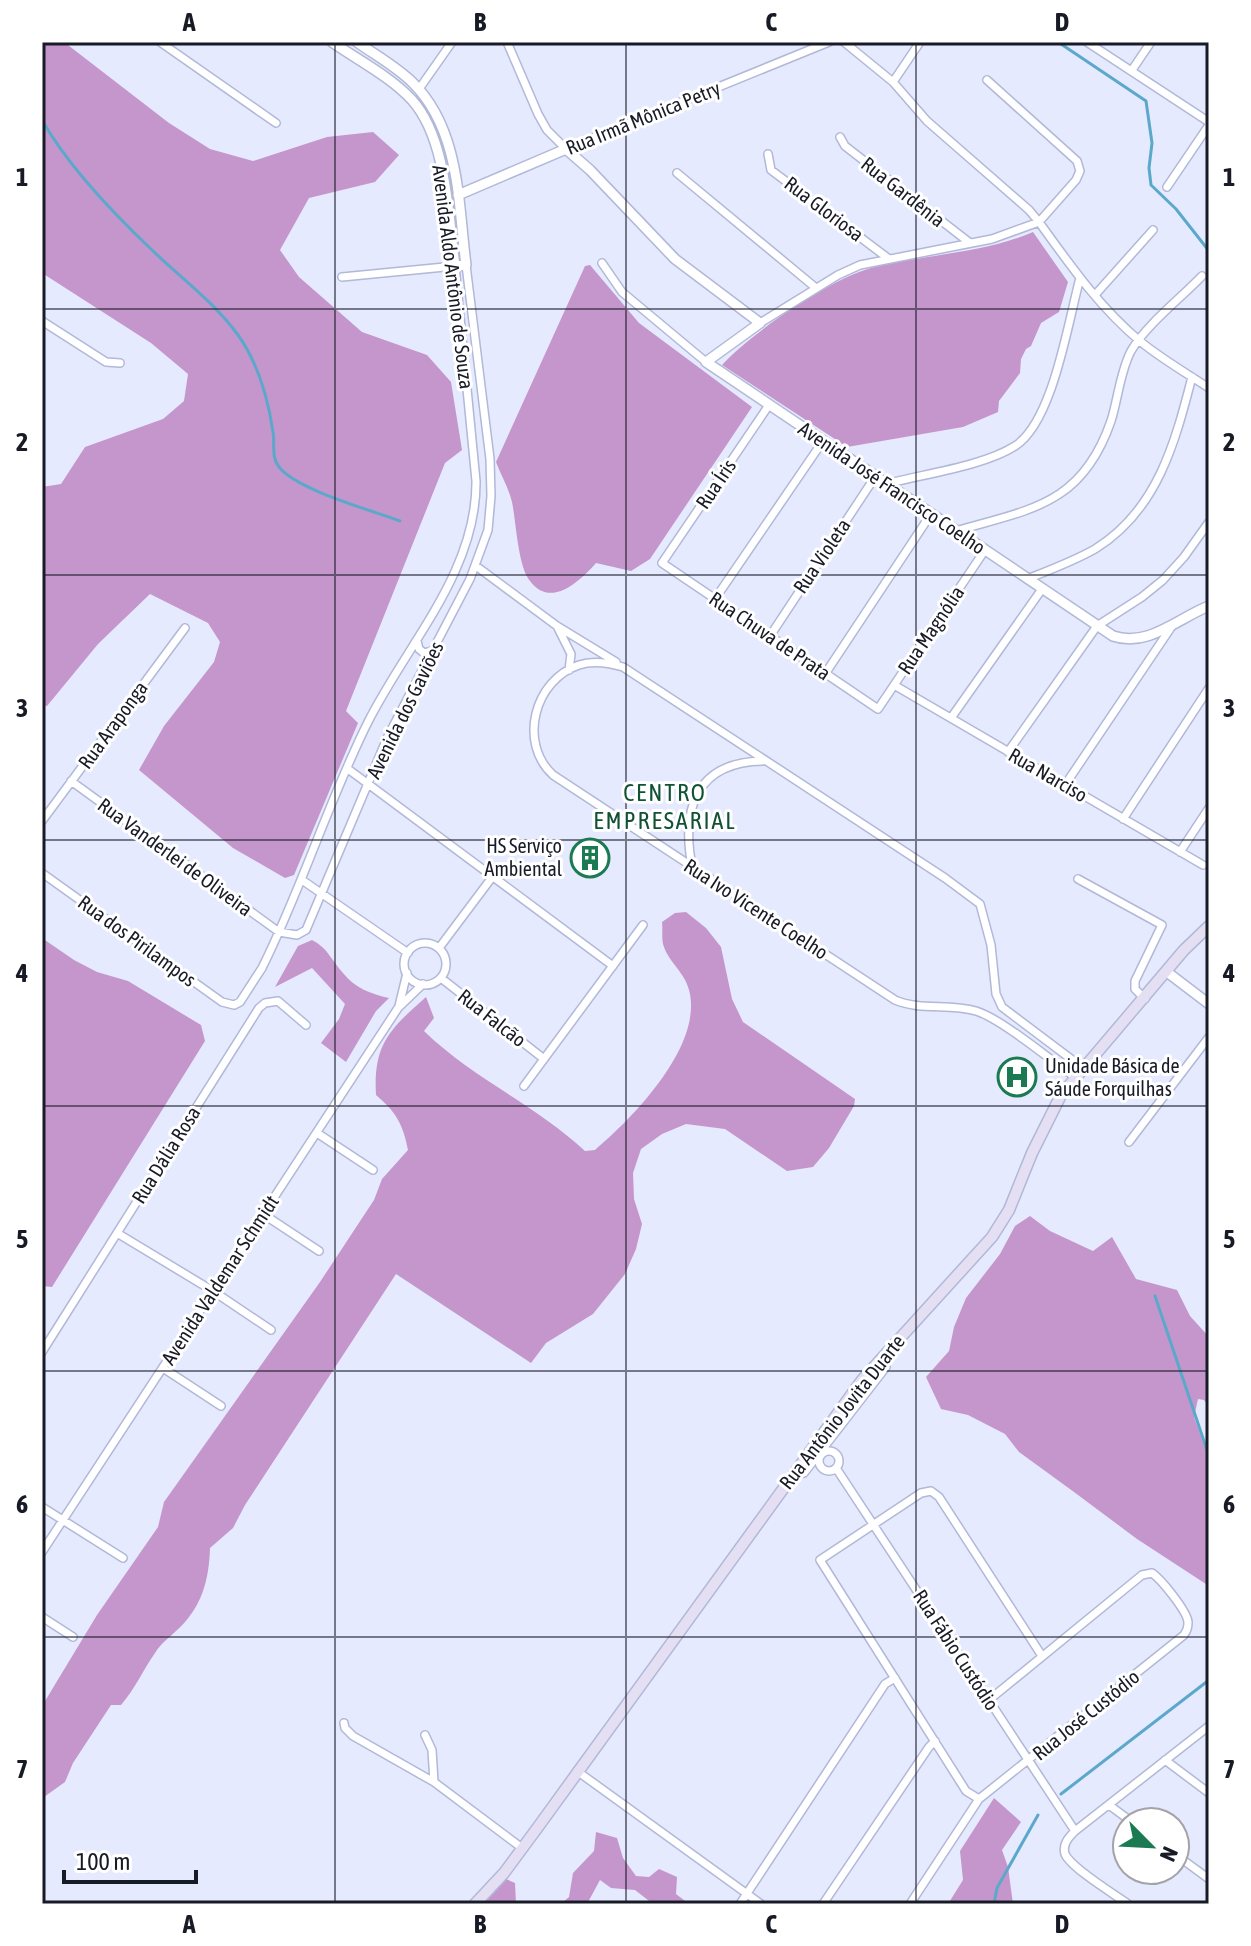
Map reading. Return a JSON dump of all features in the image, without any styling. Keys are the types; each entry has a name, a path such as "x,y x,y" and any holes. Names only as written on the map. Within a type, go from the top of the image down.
{"main road":[{"name":"Rua Antônio Jovita Duarte","path":"475,1904 522,1848 791,1476 882,1357 1001,1225 1052,1112 1075,1077 1190,943 1209,926"}],"street":[{"path":"161,42 276,123"},
{"name":"Avenida Aldo Antônio de Souza","path":"332,42 407,95 421,113 433,139 442,173 455,266 475,462"},
{"name":"Avenida Aldo Antônio de Souza","path":"357,42 405,75 419,89 446,135 458,195 490,459"},
{"path":"419,89 452,42"},
{"path":"507,42 543,122 566,149 622,202 675,259 760,323"},
{"name":"Rua Irmã Mônica Petry","path":"458,195 829,42"},
{"path":"844,42 893,82 919,111 1039,222 1080,278 1139,340 1209,388"},
{"path":"893,82 920,42"},
{"path":"1087,42 1209,123 1167,187"},
{"path":"1132,70 1151,42"},
{"path":"706,362 760,323 860,265 1011,234 1039,222 1076,180 1080,171 1077,161 987,80"},
{"name":"Rua Gardênia","path":"840,137 845,146 970,243"},
{"name":"Rua Gloriosa","path":"768,154 771,170 889,259"},
{"path":"677,173 816,288"},
{"path":"1095,295 1153,230"},
{"name":"Avenida José Francisco Coelho","path":"602,263 622,292 706,362 1117,638 1147,636 1209,606"},
{"path":"342,277 466,265"},
{"path":"956,531 1038,506 1071,487 1090,465 1102,444 1130,354 1139,340 1202,276"},
{"path":"886,484 989,458 1014,446 1029,434 1046,403 1080,278"},
{"path":"42,321 106,362 120,363"},
{"path":"1027,579 1093,550 1118,531 1136,511 1168,462 1192,377"},
{"name":"Rua Íris","path":"662,563 769,405"},
{"path":"715,599 823,441"},
{"name":"Avenida dos Gaviões","path":"279,932 302,934 388,736 476,566 488,530 491,509 490,459"},
{"name":"Avenida dos Gaviões","path":"234,1005 240,1002 257,978 368,723 417,641 464,551 476,508 475,462"},
{"name":"Rua Violeta","path":"770,636 875,477"},
{"path":"476,508 484,505 491,509"},
{"path":"825,674 931,514"},
{"path":"1008,752 1097,626 1163,580 1209,522"},
{"name":"Rua Magnólia","path":"878,709 985,550"},
{"name":"Rua Chuva de Prata","path":"662,563 878,709"},
{"path":"476,566 557,626 945,878 980,904 991,945 998,1000 1007,1012 1083,1068"},
{"path":"951,718 1042,589"},
{"path":"1065,785 1173,624"},
{"path":"557,626 571,654 569,670 590,663 623,667"},
{"name":"Rua Araponga","path":"43,818 185,628"},
{"path":"417,641 424,653 433,651"},
{"name":"Rua Ivo Vicente Coelho","path":"569,670 545,692 535,715 534,739 546,769 895,1000 916,1006 962,1008 985,1014 1075,1077"},
{"name":"Rua Narciso","path":"894,685 1203,865"},
{"path":"1123,819 1209,688"},
{"path":"692,866 688,820 699,790 707,781 732,766 765,761"},
{"path":"348,769 613,966"},
{"name":"Rua Vanderlei de Oliveira","path":"71,781 279,932"},
{"path":"1180,852 1209,808"},
{"name":"Rua dos Pirilampos","path":"42,873 222,1002 234,1005"},
{"path":"439,948 493,876"},
{"path":"1078,879 1162,925 1135,981 1135,989 1145,999"},
{"path":"302,880 408,953"},
{"path":"524,1086 643,925"},
{"path":"398,1008 407,973 405,959 408,953 413,947 426,943 443,953 446,966 441,978 435,982 423,984 411,979 407,973"},
{"path":"1167,972 1209,1004"},
{"name":"Rua Falcão","path":"441,978 544,1059"},
{"path":"398,1008 423,984"},
{"path":"985,1014 998,1000"},
{"name":"Rua Dália Rosa","path":"42,1352 259,1008 265,1003 278,1001 306,1025"},
{"name":"Avenida Valdemar Schmidt","path":"42,1552 398,1008"},
{"path":"1129,1142 1209,1037"},
{"path":"317,1133 373,1170"},
{"path":"263,1214 319,1251"},
{"path":"117,1233 271,1330"},
{"path":"791,1476 804,1473 886,1367 882,1357"},
{"path":"163,1368 221,1406"},
{"path":"832,1451 838,1455 836,1468 830,1471 821,1467 821,1452 832,1451"},
{"name":"Rua Fábio Custódio","path":"836,1468 1075,1831"},
{"path":"979,1799 966,1791 820,1560 921,1493 931,1491 937,1494 1042,1656 989,1700"},
{"path":"42,1507 123,1558"},
{"name":"Rua José Custódio","path":"910,1904 979,1799 1184,1635 1188,1626 1186,1616 1159,1578 1152,1573 1142,1575 1042,1656"},
{"path":"42,1617 73,1637"},
{"path":"740,1904 885,1684 895,1678"},
{"path":"344,1723 353,1736 434,1782 522,1848"},
{"path":"1128,1904 1069,1859 1064,1845 1075,1831 1209,1726"},
{"path":"425,1735 432,1750 434,1782"},
{"path":"823,1904 935,1741"},
{"path":"1165,1760 1209,1793"},
{"path":"577,1771 761,1904"},
{"path":"1191,1866 1209,1879"}],"shaded area":[{"path":"42,42 64,42 169,123 210,149 253,161 327,137 373,132 399,155 375,182 309,198 280,250 299,277 362,332 427,355 451,382 462,450 445,463 346,711 358,723 294,875 285,878 233,848 139,770 164,726 214,662 220,642 208,623 150,594 98,644 47,706 42,705 42,487 61,484 85,447 163,419 184,401 188,374 151,343 42,273"},
{"path":"1033,232 1068,282 1059,312 1041,323 1031,346 1021,359 1020,373 999,401 998,412 963,427 847,447 722,365 792,309 854,274 891,263 994,245"},
{"path":"590,265 639,323 752,407 650,559 631,571 596,563 574,584 547,593 538,589 526,574 512,502 496,462 585,266"},
{"path":"686,912 706,928 721,947 732,999 743,1022 855,1099 829,1148 813,1167 787,1171 725,1129 686,1124 662,1134 641,1149 633,1173 634,1199 642,1224 625,1274 593,1314 546,1343 531,1363 396,1274 233,1528 210,1548 206,1582 192,1613 157,1650 121,1705 111,1705 73,1763 65,1782 44,1797 42,1803 42,1706 97,1615 158,1527 164,1502 320,1282 374,1200 382,1179 408,1150 398,1119 376,1095 377,1063 386,1039 426,997 434,1018 424,1031 585,1151 595,1150 628,1119 662,1079 686,1034 691,1011 689,990 664,947 662,922 675,913"},
{"path":"42,938 74,960 97,972 128,981 201,1025 205,1041 52,1287 42,1286"},
{"path":"312,940 326,950 353,983 389,998 376,1011 346,1062 321,1043 339,1019 345,1004 312,968 275,987 298,946"},
{"path":"1030,1216 1050,1231 1093,1251 1112,1237 1136,1279 1177,1290 1190,1316 1209,1337 1209,1407 1204,1400 1198,1399 1194,1417 1209,1458 1209,1586 1137,1539 1019,1452 1005,1434 968,1415 941,1409 926,1377 949,1351 954,1327 966,1298 1000,1254 1015,1226"},
{"path":"994,1798 1021,1822 1002,1850 1008,1867 1013,1904 948,1904 963,1880 960,1851"},
{"path":"596,1832 617,1838 623,1858 636,1876 649,1877 659,1869 677,1877 676,1894 689,1904 653,1904 635,1890 611,1888 600,1880 587,1904 561,1904 569,1897 573,1873 594,1851"},
{"path":"506,1879 515,1883 516,1904 484,1904"}],"waterway":[{"path":"1058,42 1146,101 1152,143 1149,168 1151,185 1176,209 1209,251"},
{"path":"42,120 65,155 107,205 208,301 238,335 261,381 279,467 301,484 400,521"},
{"path":"1155,1296 1209,1456"},
{"path":"1061,1794 1209,1680"},
{"path":"994,1904 997,1888 1038,1815"}],"place":[{"name":"HS Serviço Ambiental","path":"590,858"},
{"name":"Unidade Básica de Sáude Forquilhas","path":"1017,1077"}],"district":[{"name":"CENTRO EMPRESARIAL","path":"665,807"}]}
